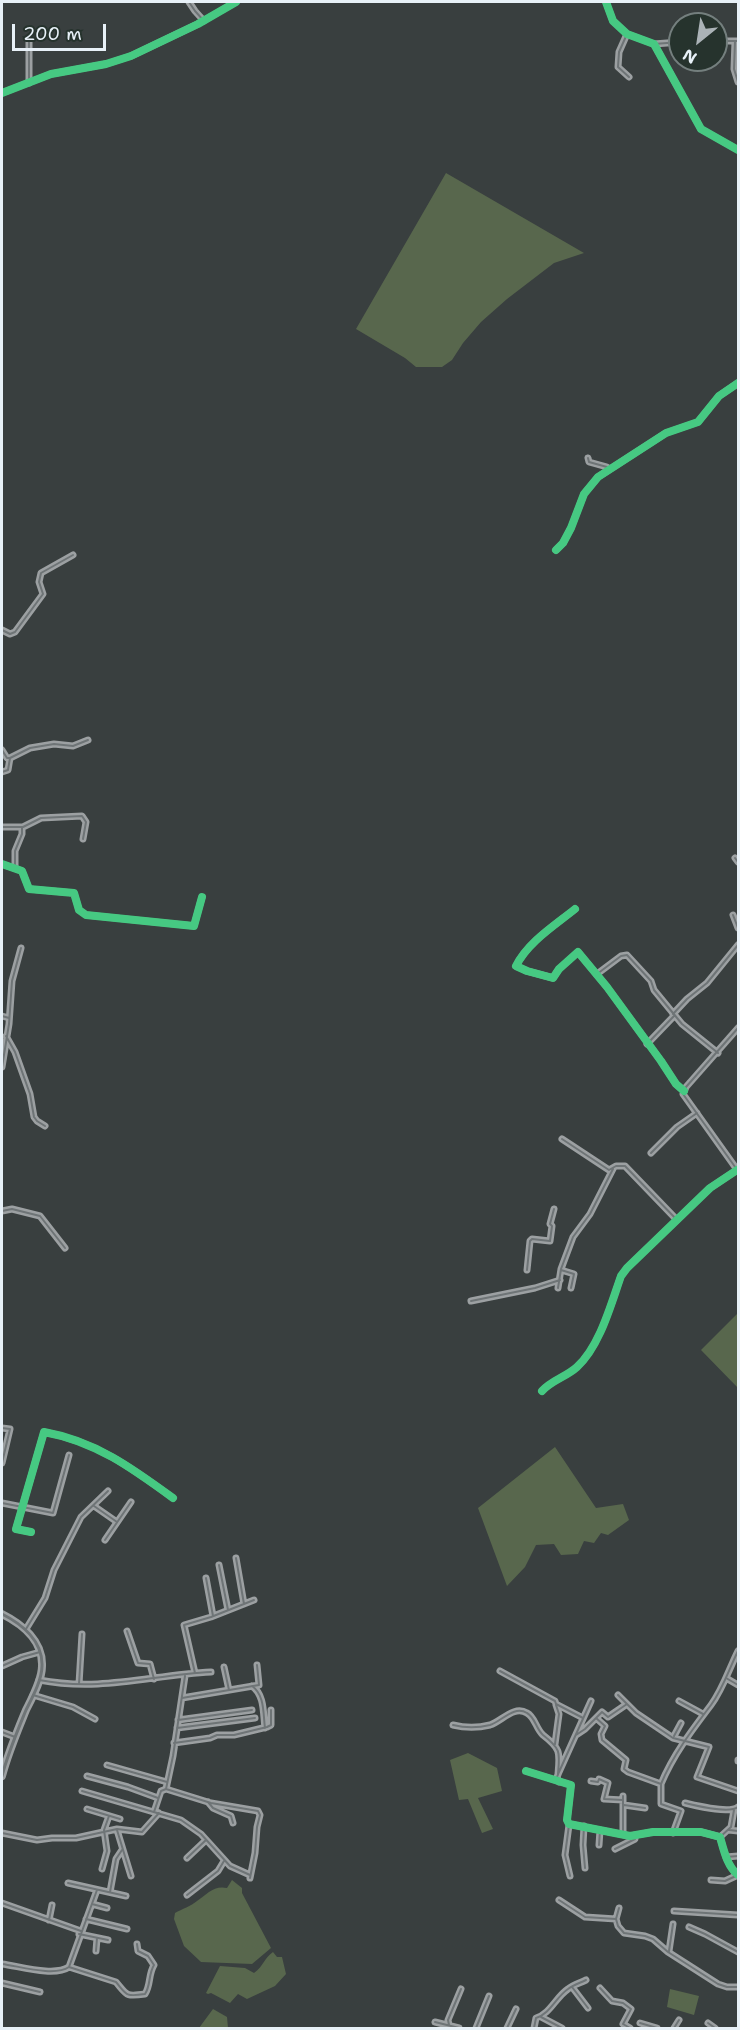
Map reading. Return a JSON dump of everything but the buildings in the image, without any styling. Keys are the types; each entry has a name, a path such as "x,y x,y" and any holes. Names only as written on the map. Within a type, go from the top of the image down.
{"street":[{"path":"189,2 204,21"},
{"path":"2,93 51,75 106,64 131,56 204,21 236,2"},
{"path":"606,2 614,21 627,34 654,44 668,43"},
{"path":"627,34 619,52 618,67 629,77"},
{"path":"29,38 29,83"},
{"path":"737,41 734,69 738,82"},
{"path":"654,44 701,129 738,150"},
{"path":"556,550 563,543 571,528 584,494 598,477 666,433 698,422 718,396 738,383"},
{"path":"588,458 589,462 607,467 608,470"},
{"path":"2,630 10,634 15,632 43,594 39,582 42,573 73,555"},
{"path":"10,758 30,748 54,744 73,746 88,740"},
{"path":"2,750 7,758 10,758"},
{"path":"2,772 8,770 10,758"},
{"path":"2,827 22,827 41,818 82,816 86,822 83,839"},
{"path":"15,868 15,851 22,834 22,827"},
{"path":"735,858 738,861"},
{"path":"2,864 22,871 29,889 74,893 79,910 86,915 194,926 201,897"},
{"path":"542,1391 550,1382 576,1367 584,1358 598,1337 621,1276 632,1263 715,1183 738,1171 686,1100 684,1091 679,1088 597,974 578,952 559,969 553,978 516,966 522,954 536,940 575,909"},
{"path":"733,915 738,928"},
{"path":"647,1044 687,999 706,983 738,945"},
{"path":"2,1067 12,981 21,948"},
{"path":"597,974 621,956 627,955 651,981 654,990 674,1015 695,1036 718,1053"},
{"path":"2,1016 9,1018"},
{"path":"684,1091 738,1028"},
{"path":"6,1036 15,1052 30,1094 34,1117 36,1121 45,1126"},
{"path":"651,1153 677,1127 697,1113"},
{"path":"562,1139 606,1169 625,1166 676,1220"},
{"path":"558,1288 561,1270 573,1237 590,1214 614,1167"},
{"path":"2,1211 12,1209 40,1216 65,1248"},
{"path":"527,1270 530,1241 532,1239 550,1241 552,1226 550,1224 554,1209"},
{"path":"561,1270 573,1274 571,1288"},
{"path":"471,1301 535,1288 560,1280"},
{"path":"2,1428 10,1430 2,1463"},
{"path":"31,1532 16,1528 44,1432 67,1437 124,1462 173,1498"},
{"path":"2,1503 53,1513 69,1455"},
{"path":"26,1629 45,1598 58,1561 81,1517 108,1491"},
{"path":"105,1540 130,1502"},
{"path":"94,1506 117,1522"},
{"path":"236,1558 244,1604"},
{"path":"219,1565 228,1610"},
{"path":"206,1578 213,1616"},
{"path":"195,1673 184,1625 254,1600"},
{"path":"2,1614 26,1629 40,1652 43,1667 7,1756 2,1776"},
{"path":"127,1631 138,1663 150,1664 154,1679"},
{"path":"79,1684 82,1634"},
{"path":"2,1666 40,1652"},
{"path":"673,1833 681,1811 661,1804 661,1784 670,1762 711,1705 738,1652"},
{"path":"182,1698 259,1685 257,1665"},
{"path":"224,1667 229,1690"},
{"path":"500,1671 555,1701 559,1714 555,1744 560,1757 559,1782"},
{"path":"39,1680 61,1684 104,1685 211,1672"},
{"path":"154,1813 161,1791 166,1788 185,1676"},
{"path":"726,1678 738,1685"},
{"path":"252,1686 256,1689 262,1702 265,1728"},
{"path":"33,1695 73,1707 95,1719"},
{"path":"618,1695 636,1713 673,1738 709,1747 698,1777 738,1791"},
{"path":"558,1774 591,1701"},
{"path":"679,1701 703,1714"},
{"path":"556,1704 583,1718"},
{"path":"575,1735 602,1712 608,1717 627,1704"},
{"path":"177,1720 252,1710"},
{"path":"174,1743 217,1735 234,1736 265,1728 271,1725 271,1710"},
{"path":"453,1725 470,1727 487,1725 518,1710 531,1715 541,1734 555,1744"},
{"path":"176,1729 255,1718"},
{"path":"596,1718 605,1726 601,1734 602,1740 626,1760 624,1768 628,1772 661,1784"},
{"path":"673,1738 681,1723"},
{"path":"2,1732 15,1737"},
{"path":"2,1755 7,1756"},
{"path":"107,1765 167,1782"},
{"path":"526,1771 571,1785 565,1855 570,1876"},
{"path":"87,1776 158,1798"},
{"path":"591,1781 598,1782 599,1779 608,1783 604,1799 623,1800"},
{"path":"82,1791 181,1820 201,1833 230,1866 250,1877 260,1812 208,1802 166,1788"},
{"path":"623,1796 623,1833"},
{"path":"208,1802 213,1808 231,1816 233,1823"},
{"path":"685,1803 722,1810 734,1810 738,1807"},
{"path":"623,1805 645,1808"},
{"path":"87,1809 120,1819"},
{"path":"720,1837 729,1830 734,1810"},
{"path":"2,1833 36,1840 76,1838 117,1829 142,1832 160,1813"},
{"path":"102,1869 107,1851 105,1832 108,1816"},
{"path":"569,1824 635,1836 653,1832 701,1832 720,1837"},
{"path":"584,1826 585,1868"},
{"path":"117,1829 131,1876"},
{"path":"599,1845 600,1829"},
{"path":"729,1830 738,1832"},
{"path":"615,1849 635,1839 635,1836"},
{"path":"720,1837 725,1857 738,1875"},
{"path":"187,1858 206,1840"},
{"path":"110,1892 116,1859 123,1850"},
{"path":"725,1857 738,1857"},
{"path":"187,1894 216,1872 224,1861"},
{"path":"711,1880 721,1881 738,1875"},
{"path":"68,1883 126,1896"},
{"path":"2,1964 60,1972 69,1967 97,1890"},
{"path":"559,1900 585,1917 616,1919"},
{"path":"2,1903 108,1940"},
{"path":"92,1904 107,1908"},
{"path":"49,1920 52,1905"},
{"path":"619,1908 616,1919 624,1933 650,1938 718,1984 727,1988 738,1987"},
{"path":"674,1911 738,1916"},
{"path":"85,1919 128,1929"},
{"path":"668,1952 673,1924"},
{"path":"689,1928 738,1952"},
{"path":"96,1951 97,1938"},
{"path":"69,1967 116,1982 121,1991 128,1995 145,1994 154,1965 148,1956 138,1951 137,1944"},
{"path":"534,2028 536,2019 541,2017 560,1995 586,1980"},
{"path":"2,1983 40,1992"},
{"path":"572,1987 588,2008"},
{"path":"600,1988 612,2001 622,2003 631,2009 623,2024 630,2028"},
{"path":"450,2027 448,2020 461,1989"},
{"path":"476,2028 489,1995"},
{"path":"507,2028 516,2009"},
{"path":"541,2017 562,2028"},
{"path":"674,2028 679,2020"},
{"path":"435,2022 459,2028"},
{"path":"640,2023 657,2028"},
{"path":"708,2023 715,2028"}],"green space":[{"path":"446,173 584,253 554,263 507,299 481,322 452,360 442,367 416,367 356,329"},
{"path":"738,1313 738,1388 701,1350"},
{"path":"555,1447 596,1508 623,1504 629,1520 608,1535 601,1533 594,1543 584,1541 578,1554 561,1555 554,1544 536,1545 525,1567 507,1586 478,1508"},
{"path":"468,1753 497,1768 502,1791 478,1798 493,1829 482,1833 468,1799 459,1800 450,1760"},
{"path":"232,1880 242,1888 242,1893 271,1948 252,1964 201,1962 184,1946 174,1919 175,1913 214,1889 227,1888"},
{"path":"273,1952 277,1957 282,1957 286,1974 275,1986 247,1999 238,1994 230,2003 211,1993 206,1993 220,1966 245,1968 254,1973"},
{"path":"670,1989 699,1996 694,2015 667,2007"},
{"path":"213,2009 227,2017 228,2028 199,2028"}],"cycle path":[{"path":"2,93 51,74 106,64 131,56 198,24 236,2"},
{"path":"606,2 613,21 627,34 654,44 701,129 738,150"},
{"path":"556,550 563,543 571,528 584,494 598,477 666,433 698,422 719,396 738,383"},
{"path":"2,864 22,871 29,889 74,893 79,910 86,915 194,926 202,897"},
{"path":"575,909 534,942 516,966 553,978 559,969 578,952 607,987 676,1084 684,1091"},
{"path":"542,1391 577,1367 592,1348 609,1312 621,1276 627,1268 710,1188 737,1170"},
{"path":"31,1532 16,1529 44,1432 80,1442 112,1457 173,1498"},
{"path":"526,1771 571,1785 567,1820 569,1824 630,1836 653,1832 701,1832 720,1837 729,1863 738,1875"}]}
